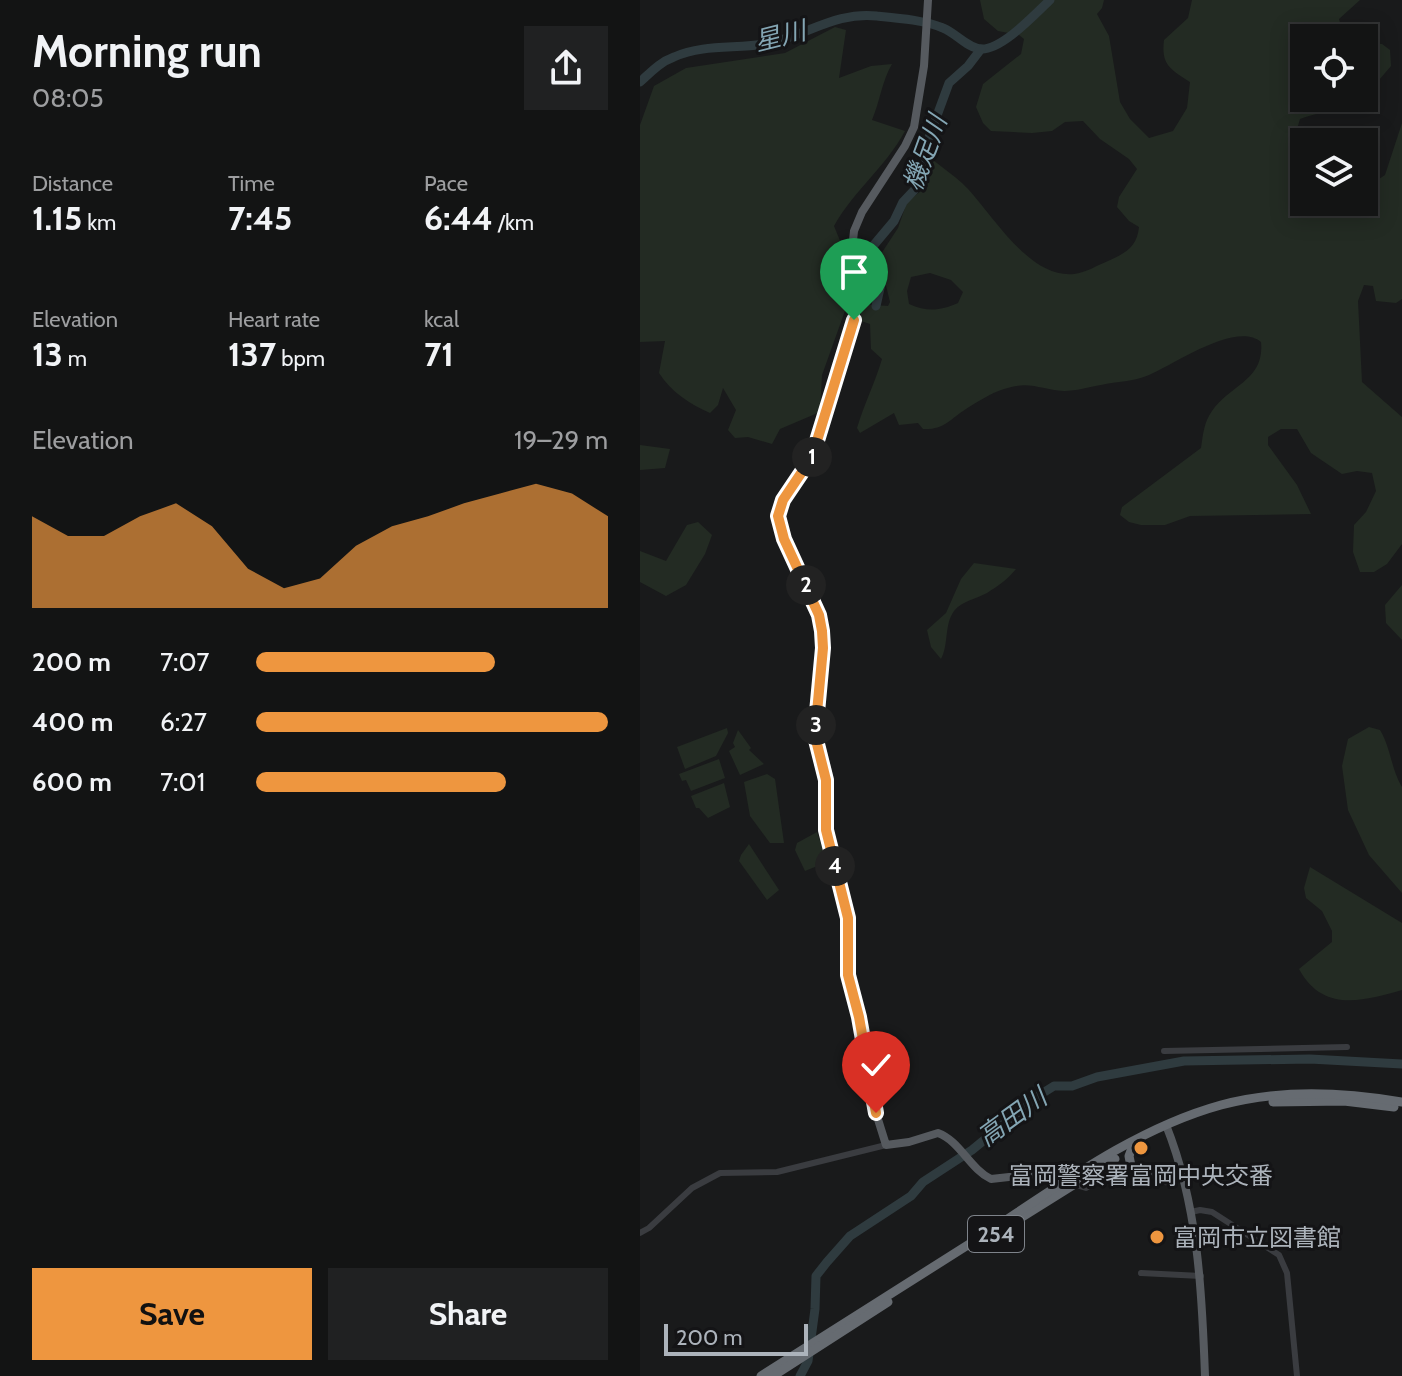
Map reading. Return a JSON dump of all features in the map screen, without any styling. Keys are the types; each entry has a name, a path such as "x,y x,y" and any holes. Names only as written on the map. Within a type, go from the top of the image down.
{"highway":[{"name":"254","path":"761,1376 1051,1191 1074,1182 1129,1143 1225,1104 1281,1095 1345,1094 1402,1105"},
{"name":"254","path":"773,1376 1074,1182 1167,1127"},
{"path":"1131,1166 1129,1156 1132,1148"}],"main road":[{"path":"928,0 924,66 914,127 862,212 854,231 854,320 812,457 783,500 778,516 784,539 819,615 822,631 816,740 826,780 826,830 848,918 848,975 859,1017 876,1113 886,1145 938,1133 948,1138 983,1175 991,1179 1065,1172 1074,1182"},
{"path":"1167,1127 1191,1212 1201,1276 1205,1376"},
{"path":"1051,1172 1051,1191"}],"street":[{"path":"1164,1051 1347,1047"},
{"path":"640,1233 692,1188 720,1173 777,1172 886,1145"},
{"path":"1074,1182 1086,1188 1121,1167 1131,1166 1166,1182"},
{"path":"1191,1212 1212,1212 1283,1260 1287,1273 1297,1376"},
{"path":"1141,1273 1201,1276"}],"shaded area":[{"path":"980,0 1104,0 1097,14 1109,36 1120,102 1130,119 1149,138 1173,131 1187,108 1190,82 1168,66 1163,48 1164,40 1188,18 1192,0 1360,0 1339,19 1340,24 1290,24 1290,112 1325,112 1300,119 1297,128 1290,128 1290,216 1378,216 1378,180 1385,175 1402,123 1402,299 1396,303 1376,301 1373,286 1364,285 1358,301 1362,382 1402,417 1402,544 1387,564 1374,572 1360,572 1353,552 1354,525 1366,512 1376,491 1372,473 1357,471 1342,474 1311,453 1297,429 1281,429 1268,437 1268,445 1297,485 1311,514 1190,516 1165,525 1141,525 1129,522 1120,515 1122,507 1201,448 1212,411 1258,365 1261,342 1250,337 1221,340 1137,379 1069,391 1013,386 984,398 936,428 923,429 918,423 899,425 894,413 860,433 857,428 882,359 871,349 870,324 861,321 861,304 888,306 890,302 879,257 898,228 907,202 927,186 933,160 962,183 1025,254 1057,273 1087,271 1125,252 1136,240 1139,227 1117,207 1119,197 1137,169 1083,121 1065,122 1052,131 1032,133 991,131 983,123 976,107 983,84 1021,54 1024,39 998,31 984,19","holes":["930,273 951,280 963,292 958,303 934,310 909,304 907,291 911,277"]},
{"path":"835,27 846,30 839,78 871,66 892,64 872,120 905,131 834,226 850,265 842,283 846,308 822,375 820,412 780,429 772,444 748,437 735,438 728,430 736,410 723,388 718,405 710,413 695,406 675,392 659,373 665,341 640,342 640,125 654,86 686,68 785,53"},
{"path":"1378,44 1390,50 1391,66 1379,80"},
{"path":"640,445 670,449 665,468 640,470"},
{"path":"698,522 712,535 705,554 686,585 666,596 640,582 640,551 666,561 687,525"},
{"path":"974,563 1016,569 995,588 965,602 954,611 941,659 931,647 927,630 946,613 961,579"},
{"path":"1402,585 1402,640 1386,623 1385,605"},
{"path":"1369,727 1380,730 1402,787 1402,893 1369,855 1348,810 1342,766 1348,739"},
{"path":"727,728 728,733 716,756 685,769 677,747"},
{"path":"738,730 751,748 749,750 764,764 740,775 729,751 735,747 733,743"},
{"path":"719,759 725,778 691,791 686,780 682,781 679,774"},
{"path":"767,774 775,779 784,843 770,843 750,816 744,782"},
{"path":"724,783 730,807 708,818 696,808 691,796"},
{"path":"817,832 827,862 805,871 795,850 797,843"},
{"path":"749,844 779,890 767,900 739,861"},
{"path":"1310,867 1402,923 1402,990 1373,998 1345,1000 1332,998 1309,983 1299,969 1332,942 1332,931 1322,911 1306,898 1304,888"}],"waterway":[{"name":"星川","path":"640,82 664,62 685,53 779,41 834,21 862,15 928,23 948,30 976,48 989,48 1018,30 1050,0"},
{"name":"機足川","path":"876,306 881,284 872,258 873,246 894,221 903,202 919,185 928,140 949,83 981,49"},
{"name":"高田川","path":"800,1376 808,1361 816,1276 827,1262 850,1236 911,1196 923,1182 972,1150 1054,1086 1072,1086 1097,1077 1184,1061 1310,1059 1402,1064"}],"place":[{"name":"富岡警察署富岡中央交番","path":"1141,1148"},
{"name":"富岡市立図書館","path":"1157,1237"}],"route":[{"path":"854,320 812,457 801,478 783,500 778,516 784,539 819,615 822,631 816,740 826,780 825,822 848,918 848,975 859,1017 876,1113"}]}
